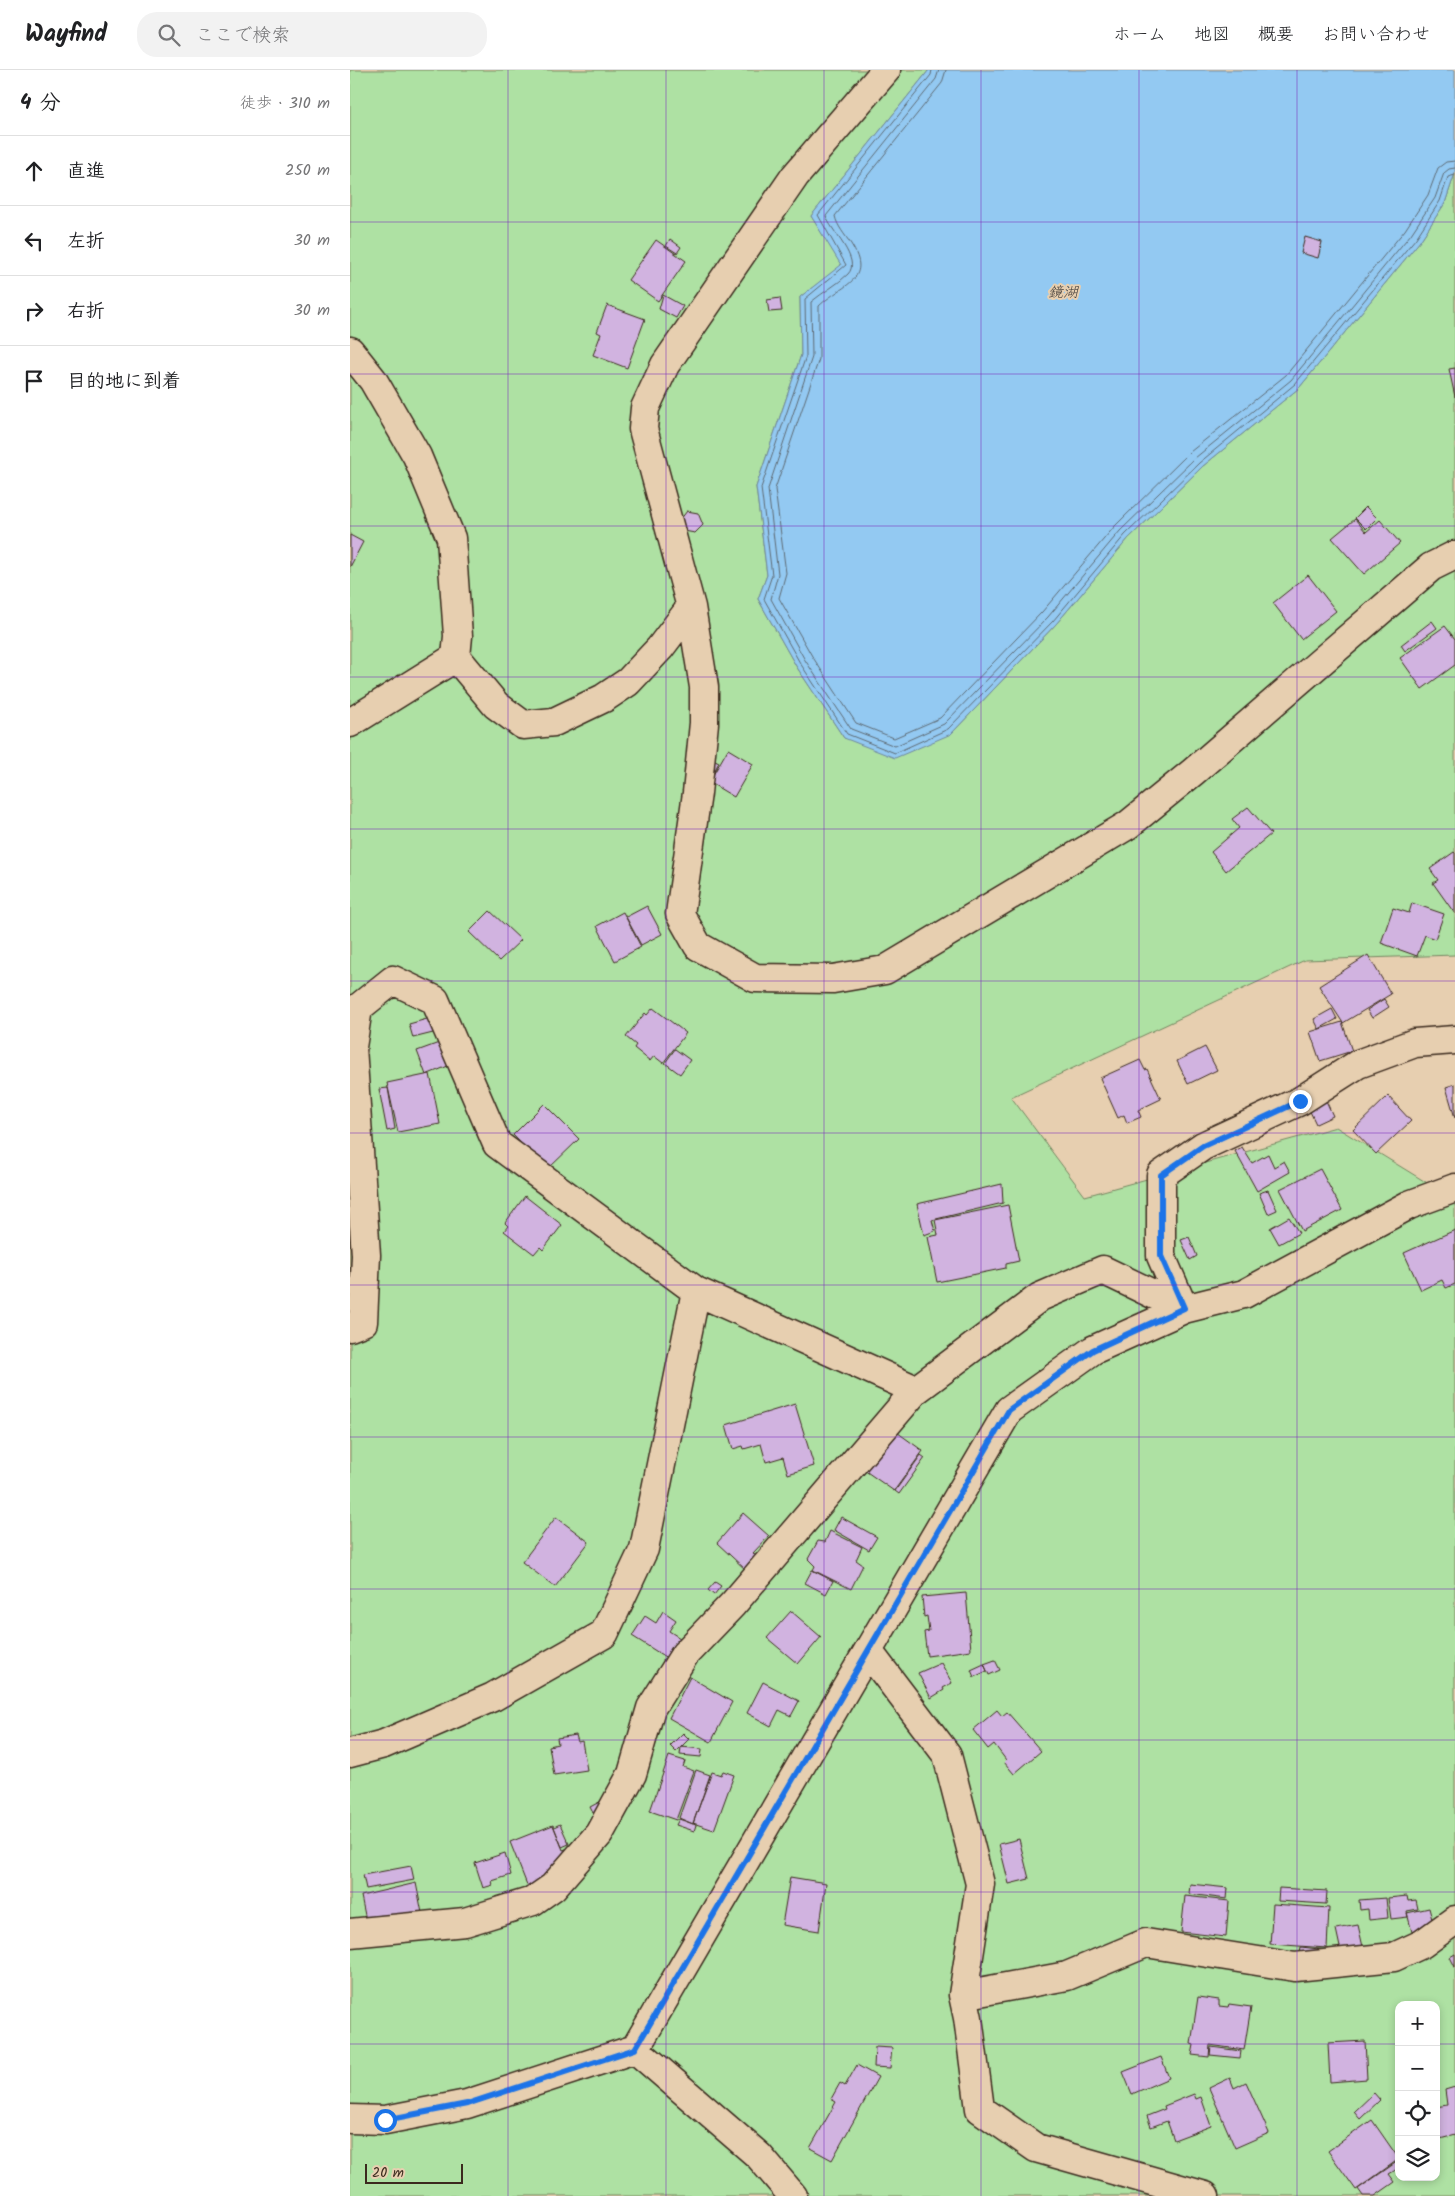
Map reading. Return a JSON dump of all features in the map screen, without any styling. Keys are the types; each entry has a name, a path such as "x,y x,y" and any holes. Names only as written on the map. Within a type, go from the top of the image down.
{"street":[{"path":"886,70 795,176 665,365 645,408 643,429 691,608 704,687 704,723 698,794 680,914 698,946 755,978 833,979 885,970 1128,826 1201,766 1431,567 1455,555"},
{"path":"350,351 373,380 417,456 451,538 458,636 456,657 496,705 523,725 554,722 604,698 628,682 660,648 691,608"},
{"path":"350,723 456,657"},
{"path":"350,1327 363,1322 358,1254 352,1047 358,1008 393,980 435,1000 497,1144 696,1291 916,1390"},
{"path":"1184,1308 1161,1256 1161,1175 1203,1146 1300,1101 1358,1064 1416,1043 1455,1040"},
{"path":"350,2119 385,2120 467,2104 635,2049 1009,1410 1093,1350 1184,1308 1244,1294 1410,1205 1455,1188"},
{"path":"350,1932 465,1922 533,1901 553,1887 600,1834 632,1774 651,1708 686,1654 733,1604 916,1390 1040,1297 1103,1270 1184,1308"},
{"path":"350,1753 384,1744 492,1697 604,1634 644,1549 696,1291"},
{"path":"868,1651 948,1755 980,1884 963,1995 968,2018 980,2109 1036,2148 1205,2196"},
{"path":"963,1995 1067,1976 1146,1943 1295,1967 1394,1957 1422,1944 1455,1920"},
{"path":"635,2049 759,2156 793,2196"}],"green space":[{"path":"350,70 929,70 811,216 842,265 800,297 801,355 756,487 767,575 758,599 796,666 844,738 951,734 1056,624 1128,539 1203,466 1299,388 1420,241 1445,203 1455,173 1455,955 1305,960 1011,1097 1085,1196 1336,1127 1455,1200 1455,2196 350,2196"}],"water":[{"name":"鏡湖","path":"929,70 1455,70 1455,173 1445,203 1420,241 1299,388 1203,466 1128,539 1056,624 951,734 895,758 844,738 796,666 758,599 767,575 756,487 801,355 800,297 841,265 811,216"}],"building":[{"path":"1305,237 1322,242 1318,258 1301,253"},
{"path":"670,239 681,247 677,253 666,246"},
{"path":"656,240 686,261 658,301 628,280"},
{"path":"663,295 683,306 676,318 659,309"},
{"path":"780,298 782,311 769,312 767,300"},
{"path":"607,305 645,319 627,368 593,355 601,334 597,332"},
{"path":"1455,368 1455,397 1449,369"},
{"path":"1366,507 1377,518 1366,529 1355,518"},
{"path":"687,511 698,513 703,525 695,533 684,531 680,520"},
{"path":"1355,519 1366,532 1380,520 1400,543 1364,574 1332,538"},
{"path":"350,535 363,542 350,567"},
{"path":"1308,575 1336,611 1301,639 1273,603"},
{"path":"1432,621 1437,628 1405,651 1401,645"},
{"path":"1445,626 1455,639 1455,665 1422,689 1400,658"},
{"path":"728,749 753,764 734,797 709,782"},
{"path":"715,760 719,762 713,774 708,772"},
{"path":"1248,807 1271,834 1226,871 1211,852 1239,828 1232,819"},
{"path":"1454,852 1455,914 1433,883 1438,880 1430,869"},
{"path":"1412,903 1444,914 1435,939 1425,935 1417,956 1381,943 1393,908 1409,913"},
{"path":"647,906 662,934 641,945 626,917"},
{"path":"490,911 521,940 499,961 469,932"},
{"path":"623,912 641,947 615,961 597,926"},
{"path":"1368,955 1391,994 1343,1023 1319,986"},
{"path":"1384,999 1389,1007 1372,1018 1367,1010"},
{"path":"653,1008 686,1033 663,1063 654,1056 650,1061 634,1048 636,1045 626,1037 645,1013 647,1015"},
{"path":"1332,1009 1337,1019 1319,1029 1314,1019"},
{"path":"434,1017 437,1032 413,1038 409,1024"},
{"path":"1342,1022 1352,1051 1320,1061 1310,1032"},
{"path":"439,1043 448,1066 426,1075 417,1051"},
{"path":"1205,1047 1217,1070 1188,1084 1177,1061"},
{"path":"675,1049 690,1060 680,1074 665,1063"},
{"path":"1140,1060 1145,1070 1147,1069 1161,1099 1138,1110 1141,1117 1127,1123 1124,1115 1118,1118 1100,1078"},
{"path":"430,1074 440,1124 398,1132 387,1083"},
{"path":"1455,1084 1455,1118 1446,1087"},
{"path":"388,1088 395,1129 387,1131 379,1089"},
{"path":"1323,1094 1333,1116 1316,1124 1306,1103"},
{"path":"1388,1096 1411,1121 1376,1154 1353,1130"},
{"path":"544,1104 579,1139 547,1170 513,1135"},
{"path":"1242,1147 1252,1163 1268,1154 1274,1167 1284,1161 1290,1172 1257,1191 1235,1151"},
{"path":"1320,1169 1342,1210 1302,1231 1280,1189"},
{"path":"1002,1184 1003,1203 932,1220 935,1231 924,1235 917,1204"},
{"path":"1268,1190 1277,1210 1268,1214 1259,1193"},
{"path":"525,1196 562,1225 543,1250 540,1247 534,1254 504,1231 508,1226 505,1223"},
{"path":"1008,1205 1019,1261 1006,1264 1006,1268 937,1282 928,1237 938,1235 935,1220"},
{"path":"1289,1217 1299,1233 1279,1244 1270,1228"},
{"path":"1455,1230 1455,1284 1446,1288 1442,1280 1421,1290 1404,1253"},
{"path":"1189,1237 1197,1256 1190,1260 1181,1240"},
{"path":"795,1404 814,1466 788,1474 783,1457 766,1462 761,1444 744,1449 743,1446 733,1449 726,1425"},
{"path":"894,1430 923,1451 894,1491 864,1470"},
{"path":"921,1455 925,1458 899,1494 895,1491"},
{"path":"743,1513 769,1536 753,1553 758,1557 746,1570 717,1543"},
{"path":"556,1517 589,1542 555,1587 522,1562"},
{"path":"841,1517 877,1537 869,1550 834,1530"},
{"path":"830,1531 862,1547 856,1560 863,1565 851,1589 813,1570 815,1566 808,1559 818,1541 825,1542"},
{"path":"812,1570 833,1581 826,1594 805,1583"},
{"path":"715,1582 721,1586 714,1595 708,1590"},
{"path":"966,1593 971,1650 927,1656 924,1632 929,1631 927,1616 924,1617 922,1597"},
{"path":"663,1611 676,1620 669,1631 683,1640 670,1660 632,1636 645,1616 656,1623"},
{"path":"791,1611 821,1637 798,1664 767,1638"},
{"path":"995,1660 1000,1670 989,1675 984,1664"},
{"path":"941,1663 952,1683 931,1698 918,1673"},
{"path":"984,1664 987,1671 974,1677 971,1670"},
{"path":"690,1677 732,1702 711,1742 669,1718"},
{"path":"763,1682 799,1701 791,1716 779,1710 771,1726 747,1713"},
{"path":"997,1710 1002,1716 1007,1712 1041,1751 1014,1774 1004,1762 1006,1760 994,1744 988,1749 973,1730"},
{"path":"683,1733 689,1739 676,1752 670,1746"},
{"path":"576,1735 578,1742 582,1741 587,1770 554,1775 549,1746 558,1744 557,1738"},
{"path":"681,1747 702,1749 701,1757 680,1755"},
{"path":"669,1756 685,1761 683,1767 694,1771 676,1820 650,1811"},
{"path":"696,1770 710,1775 693,1824 679,1818"},
{"path":"723,1771 734,1775 714,1830 693,1823 712,1772 721,1775"},
{"path":"607,1798 596,1819 590,1807"},
{"path":"679,1819 696,1825 694,1831 676,1825"},
{"path":"560,1824 569,1844 562,1847 554,1827"},
{"path":"553,1825 563,1850 571,1847 531,1895 510,1842"},
{"path":"1019,1839 1029,1879 1009,1884 999,1844"},
{"path":"505,1853 511,1875 492,1881 493,1885 483,1888 475,1863"},
{"path":"411,1866 414,1880 366,1889 363,1875"},
{"path":"790,1877 826,1883 819,1931 782,1925"},
{"path":"416,1883 422,1913 367,1925 361,1896"},
{"path":"1190,1884 1228,1888 1227,1899 1189,1894"},
{"path":"1279,1888 1327,1891 1326,1904 1278,1901"},
{"path":"1185,1896 1229,1901 1226,1937 1181,1932"},
{"path":"1407,1896 1408,1901 1416,1900 1418,1909 1407,1911 1408,1917 1391,1919 1388,1898"},
{"path":"1386,1898 1388,1918 1369,1920 1368,1909 1360,1910 1359,1900"},
{"path":"1273,1904 1329,1908 1327,1948 1270,1944"},
{"path":"1429,1908 1434,1927 1412,1932 1407,1913"},
{"path":"1358,1925 1363,1947 1341,1952 1336,1929"},
{"path":"1301,1947 1328,1950 1300,1954"},
{"path":"1455,1954 1455,1967 1450,1957"},
{"path":"1198,1997 1219,2000 1219,2006 1228,2007 1229,2004 1251,2007 1244,2050 1210,2045 1209,2057 1192,2055 1194,2045 1191,2044"},
{"path":"1365,2041 1367,2079 1330,2082 1328,2043"},
{"path":"875,2047 892,2048 890,2068 874,2067"},
{"path":"1211,2047 1241,2051 1240,2058 1210,2055"},
{"path":"1161,2057 1169,2078 1132,2094 1123,2072"},
{"path":"857,2065 878,2077 832,2160 810,2148 836,2102 831,2099 840,2083 845,2086"},
{"path":"1230,2078 1234,2088 1246,2082 1269,2133 1235,2148 1209,2088"},
{"path":"1455,2087 1455,2135 1440,2139 1440,2106 1447,2105 1445,2090"},
{"path":"1374,2093 1380,2100 1360,2119 1354,2112"},
{"path":"1194,2094 1196,2099 1201,2097 1211,2126 1174,2140 1167,2121 1151,2127 1147,2116 1165,2109 1164,2106"},
{"path":"1372,2120 1395,2153 1395,2162 1356,2190 1328,2151"},
{"path":"1395,2163 1395,2170 1389,2174 1395,2182 1375,2196 1363,2196 1358,2189"}],"route":[{"path":"385,2120 467,2104 635,2049 1009,1410 1093,1350 1184,1308 1161,1256 1161,1175 1203,1146 1300,1101"}]}
